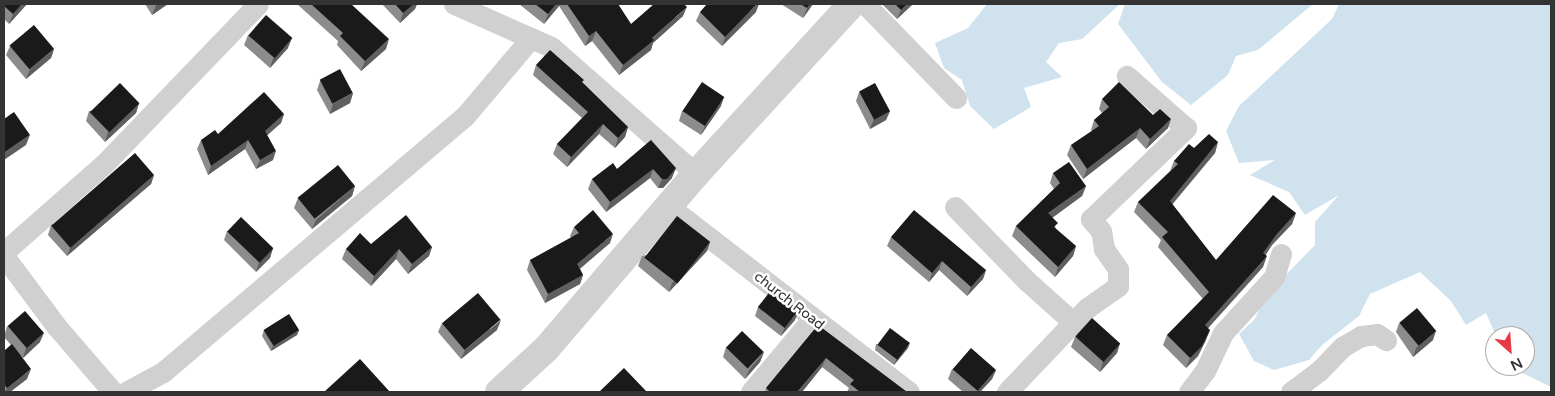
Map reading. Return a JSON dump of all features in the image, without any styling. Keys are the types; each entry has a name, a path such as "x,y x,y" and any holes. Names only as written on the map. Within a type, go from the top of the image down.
{"street":[{"path":"113,392 57,327 4,254 106,162 258,4"},
{"path":"454,4 551,47 696,174"},
{"path":"499,392 546,349 671,208 696,174 852,4"},
{"path":"865,4 956,98"},
{"path":"126,392 163,372 465,116 531,38"},
{"path":"1007,392 1087,308 1118,286 1118,269 1104,249 1101,230 1091,219 1186,128 1127,76"},
{"path":"955,207 1027,281 1074,323"},
{"name":"church Road","path":"671,208 812,319 909,392"},
{"path":"1189,392 1205,371 1223,333 1274,277 1281,254"},
{"path":"750,392 812,319"},
{"path":"1291,392 1320,370 1342,347 1361,336 1378,334 1386,340"}],"water":[{"path":"987,4 1120,4 1082,39 1059,43 1046,62 1062,77 1024,88 1031,107 994,129 970,106 962,80 944,68 935,43 968,28"},
{"path":"1125,4 1313,4 1258,50 1236,56 1228,75 1191,105 1162,82 1118,24"},
{"path":"1339,4 1551,4 1551,387 1528,376 1535,376 1535,326 1492,326 1486,313 1466,325 1451,301 1420,272 1370,294 1359,316 1322,345 1309,360 1274,370 1254,361 1239,334 1254,320 1269,292 1315,245 1315,222 1339,195 1305,215 1289,192 1250,175 1275,160 1239,163 1226,131 1239,106 1332,19"}],"building":[{"path":"4,4 22,4 13,14"},
{"path":"311,4 351,4 389,39 365,61 340,36 343,33"},
{"path":"395,4 414,4 403,13"},
{"path":"535,4 556,4 548,14"},
{"path":"567,4 618,4 631,24 654,4 684,4 687,7 652,38 654,40 623,65 596,31 589,36"},
{"path":"707,4 757,4 725,37 700,12"},
{"path":"800,4 810,4 807,8"},
{"path":"895,4 907,4 901,10"},
{"path":"266,15 292,38 275,58 248,35"},
{"path":"34,25 54,49 29,69 9,46"},
{"path":"550,50 584,80 582,82 628,127 618,138 603,124 571,157 557,144 588,112 536,65"},
{"path":"340,69 353,93 332,104 320,80"},
{"path":"702,82 724,97 705,126 682,111"},
{"path":"1119,82 1153,115 1160,109 1171,119 1150,139 1140,128 1087,169 1071,145 1099,126 1094,120 1109,107 1102,99"},
{"path":"120,83 139,103 109,132 90,112"},
{"path":"875,83 890,111 874,120 859,91"},
{"path":"264,92 284,114 265,131 276,151 260,160 248,140 211,166 201,140 215,130 218,134"},
{"path":"14,112 30,135 5,152 4,119"},
{"path":"1209,134 1218,142 1170,201 1216,260 1273,195 1296,213 1263,253 1267,256 1205,325 1210,330 1202,346 1190,358 1167,335 1209,292 1162,237 1168,232 1138,202 1178,164 1174,161 1189,144 1194,148"},
{"path":"651,140 676,168 667,179 662,179 653,169 610,202 592,179 613,163 617,169"},
{"path":"135,153 154,175 70,248 51,226"},
{"path":"1069,162 1086,186 1048,213 1058,223 1054,227 1076,246 1058,267 1016,226 1060,183 1053,173"},
{"path":"338,165 355,186 315,219 298,198"},
{"path":"593,210 613,234 577,264 583,275 548,294 530,260 579,233 574,227"},
{"path":"914,210 986,270 971,287 942,261 932,273 891,237"},
{"path":"406,215 432,247 412,264 399,249 374,276 346,249 360,233 371,244"},
{"path":"677,216 710,242 677,284 644,258"},
{"path":"241,217 273,248 259,263 227,231"},
{"path":"772,289 799,310 785,328 758,307"},
{"path":"478,293 500,320 464,350 442,323"},
{"path":"1417,308 1436,331 1419,346 1399,323"},
{"path":"25,311 44,333 27,348 8,326"},
{"path":"289,314 299,330 274,346 264,330"},
{"path":"1092,318 1120,343 1104,362 1075,337"},
{"path":"818,325 907,392 860,392 850,384 854,380 826,358 797,392 770,392 766,388"},
{"path":"890,328 910,343 897,360 877,345"},
{"path":"742,331 764,352 748,368 726,348"},
{"path":"12,344 31,369 7,388 4,384 4,351"},
{"path":"971,348 996,370 978,391 953,369"},
{"path":"360,359 390,392 324,392"},
{"path":"624,368 647,392 599,392"}]}
